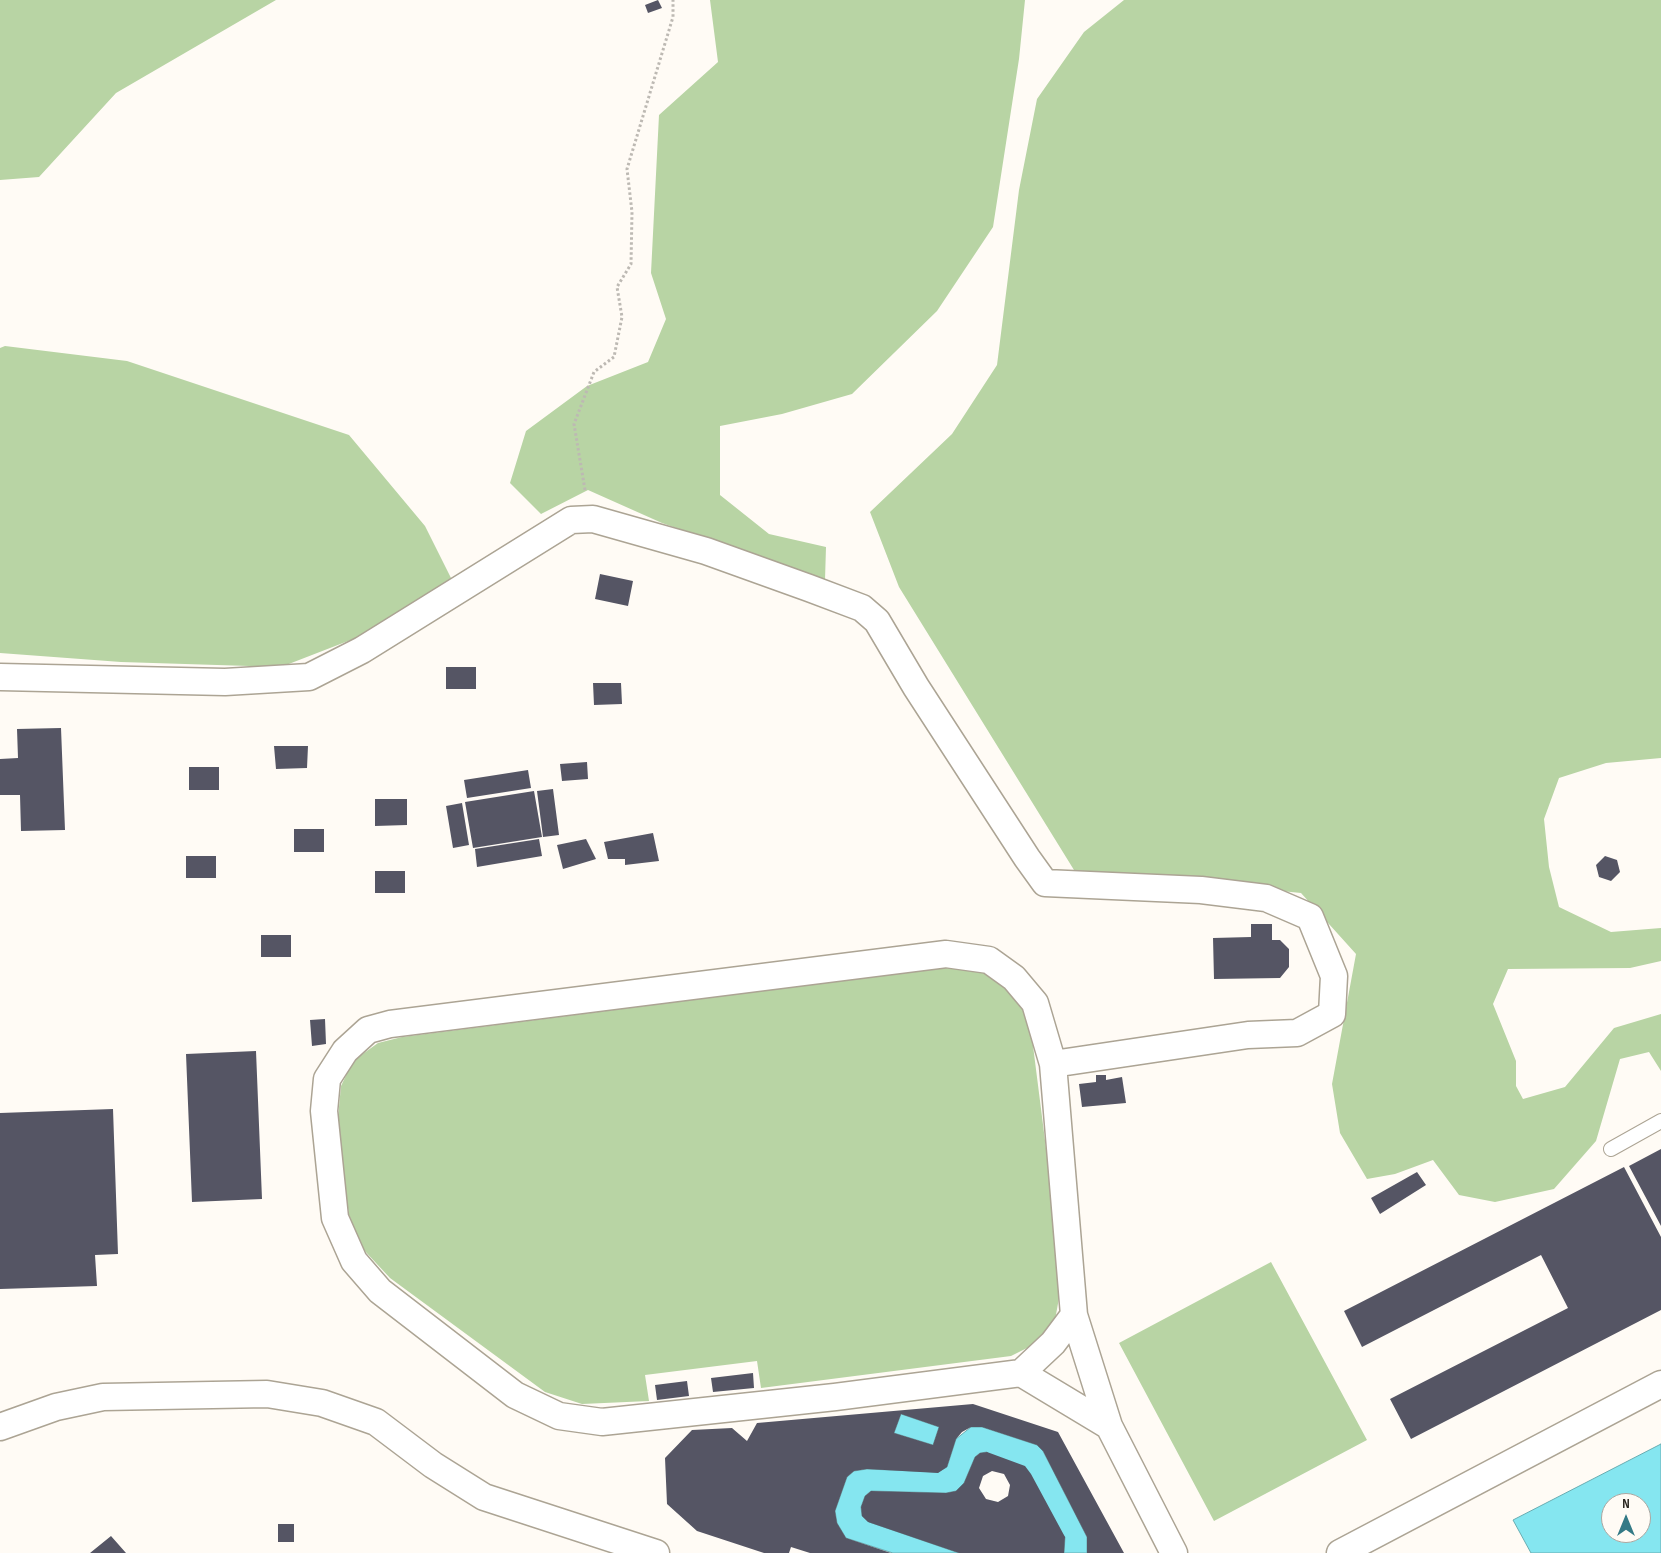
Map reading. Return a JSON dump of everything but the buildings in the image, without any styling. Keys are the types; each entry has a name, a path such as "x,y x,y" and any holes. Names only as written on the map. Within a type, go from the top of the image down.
{"street":[{"path":"0,677 225,682 309,677 362,650 571,520 593,519 706,551 862,608 877,621 916,687 1045,883 1201,890 1266,898 1310,917 1334,976 1332,1014 1297,1033 1248,1035 1053,1064"},
{"path":"1074,1315 1053,1343 1021,1373 835,1397 602,1422 559,1416 515,1395 380,1290 354,1262 334,1218 324,1111 327,1079 345,1051 368,1030 390,1024 946,954 990,960 1014,978 1035,1003 1053,1064 1074,1315 1109,1426 1174,1553"},
{"path":"1021,1373 1109,1426"},
{"path":"1340,1553 1661,1384"},
{"path":"0,1427 56,1407 103,1397 267,1394 322,1404 376,1422 433,1465 484,1497 656,1553"}],"lane":[{"path":"1611,1149 1661,1121"}],"path":[{"path":"584,520 586,502 574,424 594,372 614,357 622,317 616,287 631,264 632,212 627,169 673,17 673,0"}],"green space":[{"path":"0,0 276,0 116,93 39,177 0,180"},
{"path":"710,0 1025,0 1019,59 993,227 937,311 852,394 782,414 720,426 720,495 769,534 826,547 825,580 662,523 588,490 541,514 510,483 526,431 587,386 648,362 666,319 651,273 659,115 718,62"},
{"path":"1124,0 1661,0 1661,758 1606,763 1559,778 1544,819 1549,867 1559,907 1611,932 1661,928 1661,961 1630,968 1508,969 1493,1004 1516,1061 1516,1086 1523,1099 1565,1087 1614,1028 1661,1014 1661,1071 1649,1052 1620,1059 1596,1141 1554,1189 1495,1202 1459,1195 1433,1160 1395,1174 1367,1179 1340,1133 1332,1084 1356,954 1301,893 1074,870 899,587 870,512 952,434 997,365 1019,190 1037,99 1084,32"},
{"path":"5,346 127,361 349,435 425,526 453,582 361,636 281,667 121,662 0,653 0,348"},
{"path":"942,968 975,969 998,979 1018,1000 1030,1022 1059,1251 1061,1287 1055,1320 1037,1343 1011,1356 761,1388 757,1361 645,1375 649,1401 582,1404 545,1392 390,1278 362,1248 349,1215 337,1128 341,1086 353,1061 378,1043 402,1037"},
{"path":"1271,1262 1367,1440 1214,1521 1119,1343"}],"water":[{"path":"901,1414 939,1427 933,1445 894,1433"},
{"path":"971,1427 982,1427 1037,1445 1043,1451 1087,1537 1087,1553 1064,1553 1065,1537 987,1452 980,1453 975,1457 964,1483 956,1491 946,1493 871,1491 865,1496 861,1507 862,1516 869,1522 959,1553 893,1553 846,1538 837,1523 835,1511 847,1477 854,1471 867,1469 938,1472 947,1467 956,1439"},
{"path":"1661,1444 1661,1553 1531,1553 1513,1520"}]}
